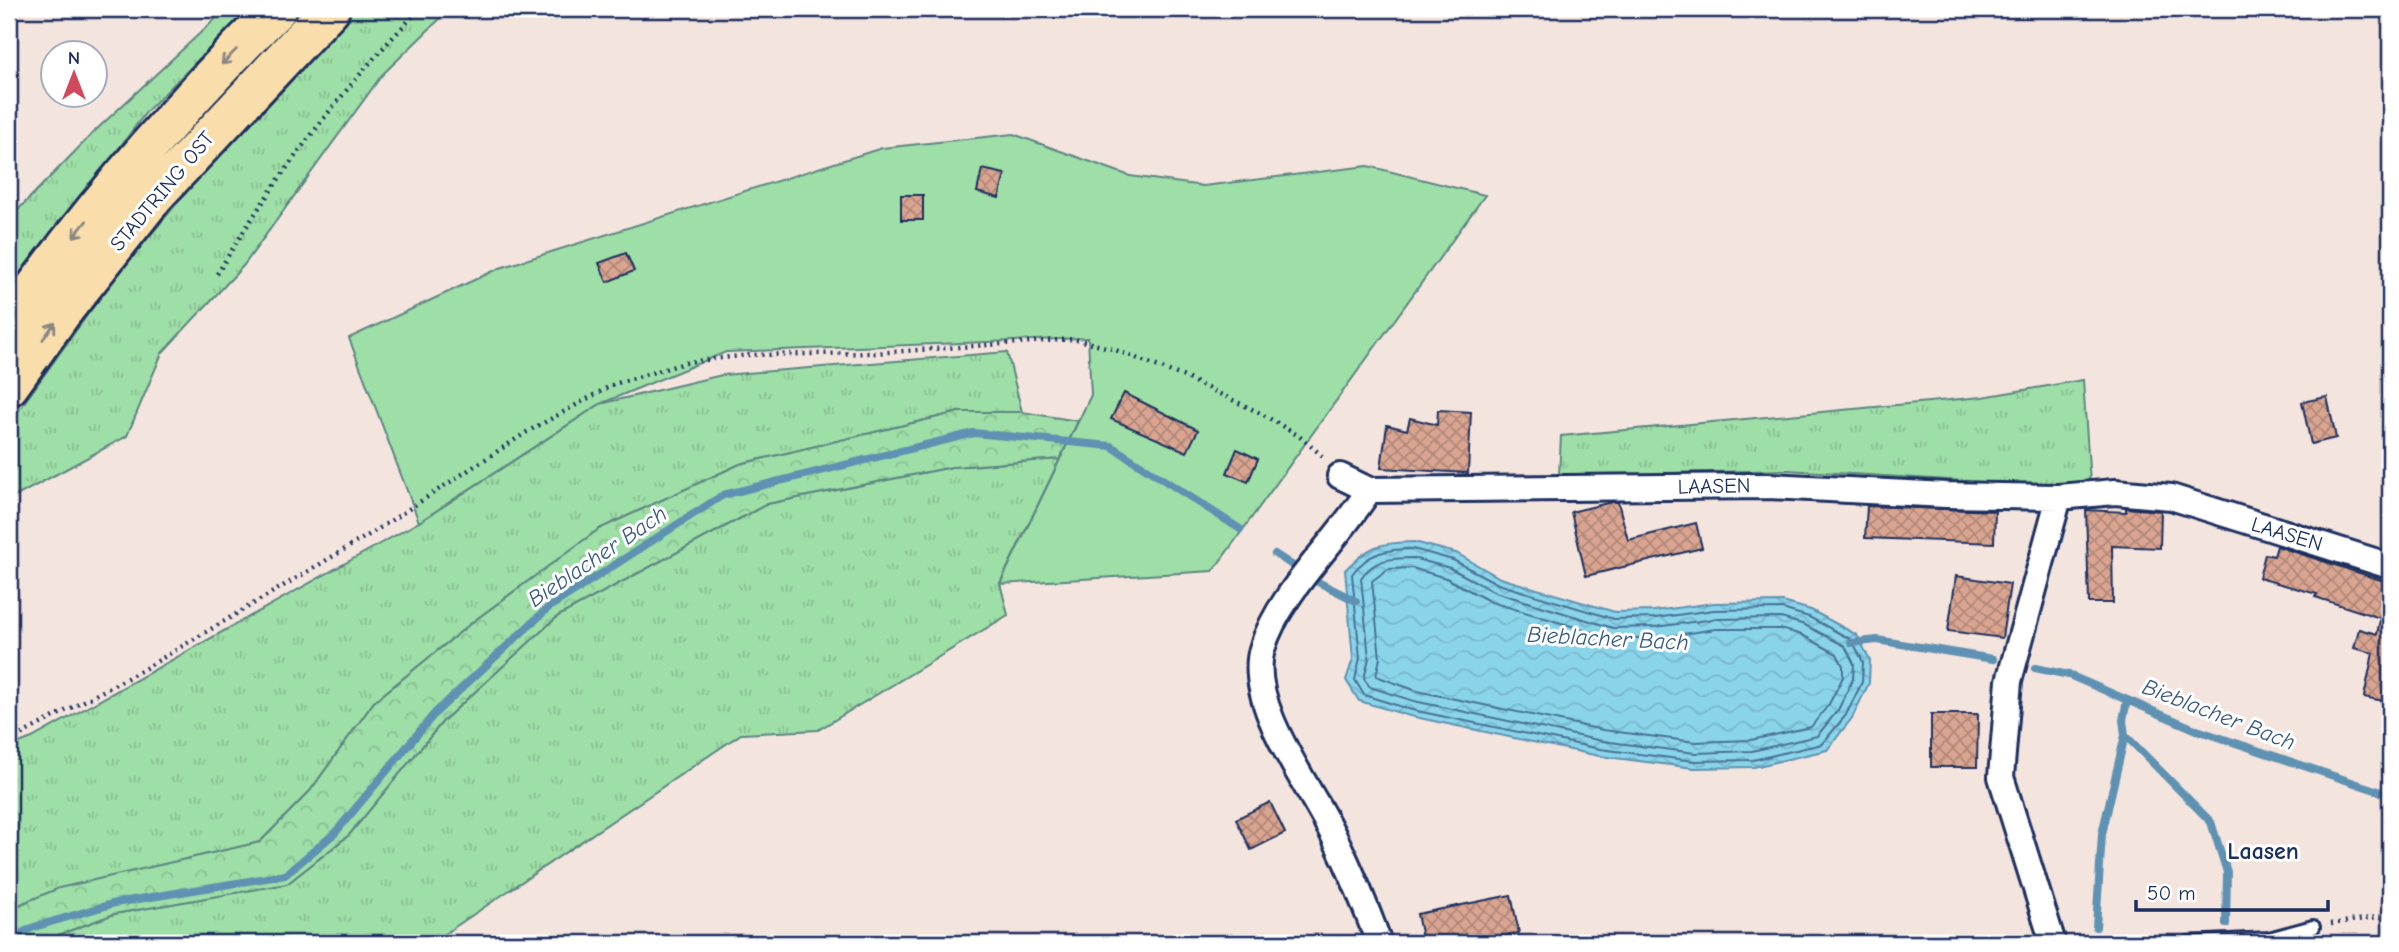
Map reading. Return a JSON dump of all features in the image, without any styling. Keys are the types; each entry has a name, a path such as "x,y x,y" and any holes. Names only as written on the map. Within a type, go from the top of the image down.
{"highway":[{"name":"STADTRING OST","path":"9,324 40,279 124,174 215,71 277,9"},
{"name":"STADTRING OST","path":"9,386 63,311 155,195 330,9"}],"street":[{"name":"LAASEN","path":"1340,476 1369,490 1768,485 1946,495 2059,497 2115,492 2171,498 2390,566"},
{"path":"1369,490 1274,623 1261,650 1260,676 1271,718 1298,774 1327,821 1379,943"},
{"path":"2053,943 2001,777 2009,681 2059,497"}],"lane":[{"path":"2189,943 2269,939 2313,928"}],"path":[{"path":"217,274 282,172 384,46 420,9"},
{"path":"9,741 145,669 324,562 527,432 614,384 688,362 748,355 875,353 1074,339 1113,349 1182,376 1262,414 1299,436 1327,460 1340,476"},
{"path":"2313,928 2390,915"}],"green space":[{"path":"226,9 249,9 147,111 9,294 9,219 96,130"},
{"path":"352,9 450,9 382,75 244,265 162,353 127,436 9,500 9,424 108,286 253,112"},
{"path":"1013,134 1130,176 1203,186 1368,166 1485,195 1213,571 1000,584 1091,395 1088,338 726,352 600,404 419,522 349,338 500,268 882,148"},
{"path":"1007,352 1022,412 959,412 740,464 599,529 474,621 374,702 310,791 260,842 9,909 9,747 32,738 419,522 600,404 722,375"},
{"path":"2083,380 2090,483 2046,486 1787,470 1559,476 1561,436 1982,397"},
{"path":"959,412 1022,412 1078,421 1060,459 952,467 767,504 558,616 443,721 349,835 287,884 114,914 37,943 9,943 9,909 59,888 260,842 310,791 374,702 474,621 599,529 740,464"},
{"path":"1060,459 1000,583 1008,615 818,730 741,734 431,943 37,943 114,914 288,883 349,835 443,721 558,616 767,504 952,467"}],"water":[{"path":"1414,542 1456,553 1500,578 1615,612 1654,611 1714,603 1783,602 1811,610 1857,635 1870,660 1869,683 1852,718 1827,750 1754,767 1694,768 1599,756 1410,716 1359,701 1346,680 1353,659 1345,570 1361,555 1376,547"}],"building":[{"path":"982,169 1005,174 999,198 977,192"},
{"path":"901,195 923,195 923,220 901,220"},
{"path":"626,253 634,271 607,282 599,263"},
{"path":"1124,393 1198,430 1187,452 1111,419"},
{"path":"2327,397 2336,438 2311,444 2302,402"},
{"path":"1438,410 1471,412 1468,473 1381,468 1387,425 1407,430 1410,418 1437,425"},
{"path":"1237,449 1258,459 1248,482 1227,473"},
{"path":"1618,502 1628,540 1696,523 1702,548 1586,576 1571,512"},
{"path":"1867,506 1995,511 1994,543 1865,538"},
{"path":"2126,508 2161,511 2160,548 2112,546 2113,603 2089,603 2086,510 2126,512"},
{"path":"2277,546 2390,583 2380,618 2315,597 2317,594 2259,578 2265,554 2274,556"},
{"path":"1956,576 2010,584 2002,638 1948,631"},
{"path":"2381,615 2390,616 2390,666 2383,701 2364,697 2373,653 2354,648 2359,629 2377,634"},
{"path":"1931,714 1978,714 1977,767 1931,767"},
{"path":"1270,802 1285,833 1251,850 1236,819"},
{"path":"1511,895 1519,933 1465,943 1423,943 1417,914"}],"waterway":[{"name":"Bieblacher Bach","path":"9,939 34,927 115,903 285,875 335,833 435,713 548,608 723,495 974,433 1111,446 1240,529"},
{"name":"Bieblacher Bach","path":"1275,554 1298,569"},
{"name":"Bieblacher Bach","path":"1316,581 1356,601"},
{"name":"Bieblacher Bach","path":"1851,643 1877,640 1993,659"},
{"name":"Bieblacher Bach","path":"2035,668 2069,675 2197,730 2390,795"},
{"path":"2127,700 2123,720 2125,735 2211,822 2227,872 2226,924"},
{"path":"2096,927 2102,834 2125,735"}],"district":[{"name":"Laasen","path":"2263,851"}]}
